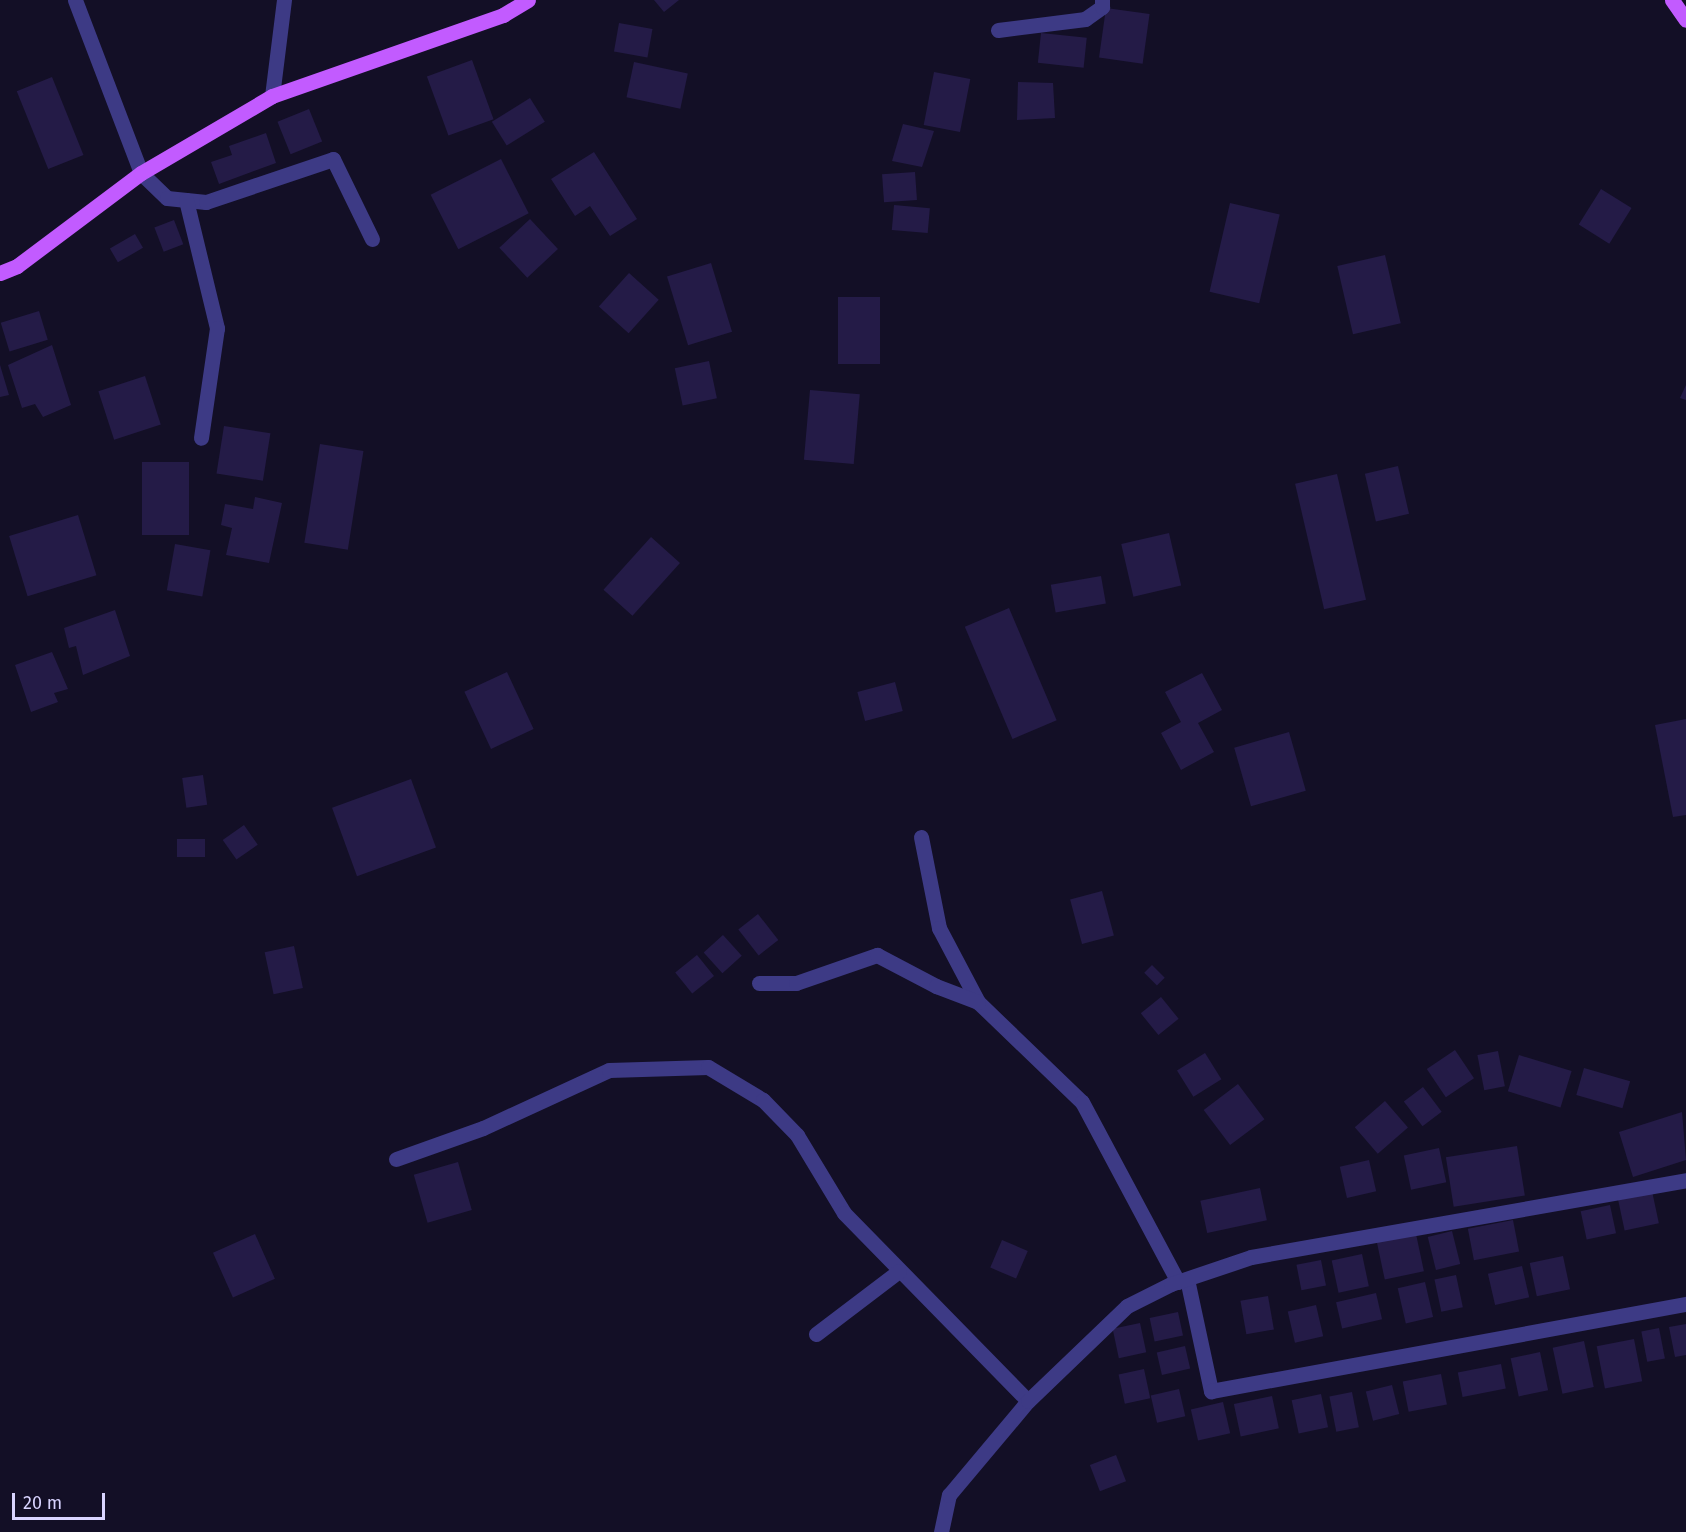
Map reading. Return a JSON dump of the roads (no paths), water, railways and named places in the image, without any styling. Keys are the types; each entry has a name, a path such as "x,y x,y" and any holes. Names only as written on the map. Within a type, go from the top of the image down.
{"main road":[{"path":"0,273 17,266 141,172 272,96 503,15 528,0"},
{"path":"1672,0 1686,20"}],"street":[{"path":"75,0 141,172 167,198 206,202 333,159 372,239"},
{"path":"272,96 284,0"},
{"path":"998,30 1085,19 1102,7 1102,0"},
{"path":"186,200 217,328 201,438"},
{"path":"921,837 939,928 978,1002 1082,1102 1182,1280 1211,1390 1686,1304"},
{"path":"759,983 796,983 877,955 936,986 978,1002"},
{"path":"396,1159 483,1128 609,1070 708,1067 763,1100 797,1135 844,1214 1028,1401"},
{"path":"941,1532 949,1495 1028,1401 1127,1306 1182,1280 1251,1257 1686,1180"},
{"path":"816,1334 899,1271"}]}
